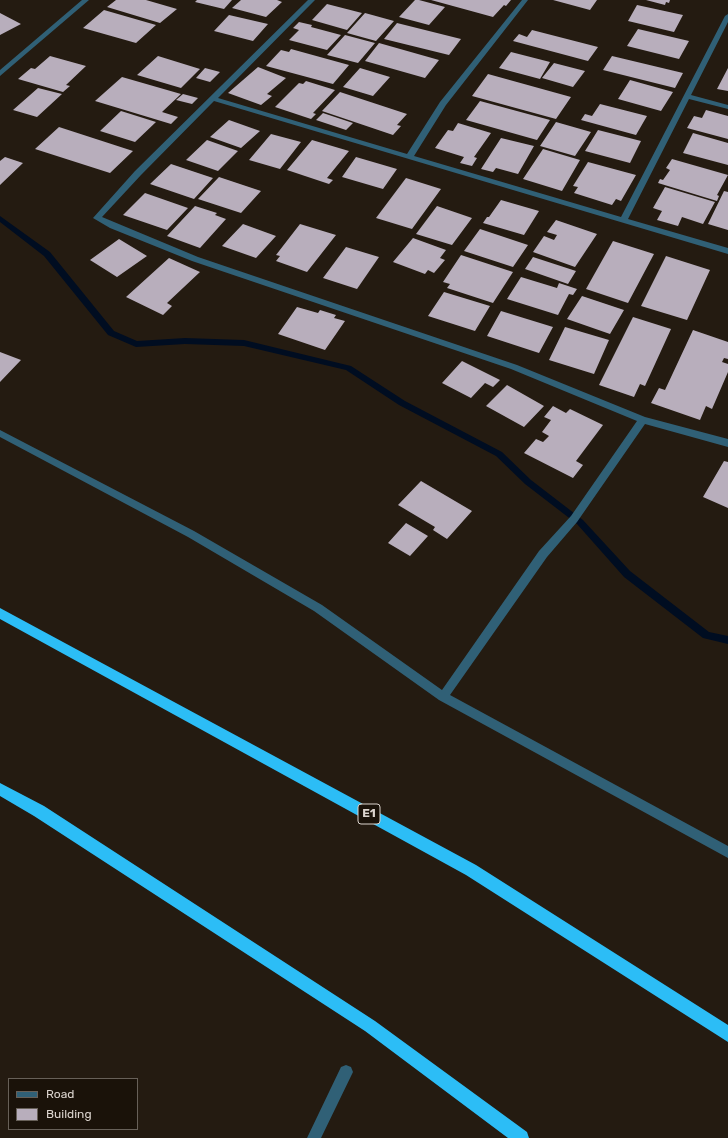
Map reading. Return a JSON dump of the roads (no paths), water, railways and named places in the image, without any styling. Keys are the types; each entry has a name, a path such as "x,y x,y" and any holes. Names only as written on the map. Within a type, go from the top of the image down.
{"highway":[{"name":"E1","path":"0,613 471,870 728,1034"},
{"path":"0,789 39,810 370,1026 521,1138"}],"street":[{"path":"0,74 86,0"},
{"path":"312,0 138,173 97,218 113,226 195,259 514,367 643,420 728,443"},
{"path":"410,157 443,104 525,0"},
{"path":"624,219 728,16"},
{"path":"687,96 728,107"},
{"path":"214,99 728,251"},
{"path":"443,697 543,554 574,519 643,420"},
{"path":"0,433 190,534 318,608 443,697 728,852"},
{"path":"314,1138 346,1072"}],"waterway":[{"path":"0,218 47,254 111,333 136,344 185,341 244,343 348,368 402,403 499,454 528,482 580,522 627,574 706,635 728,640"}]}
